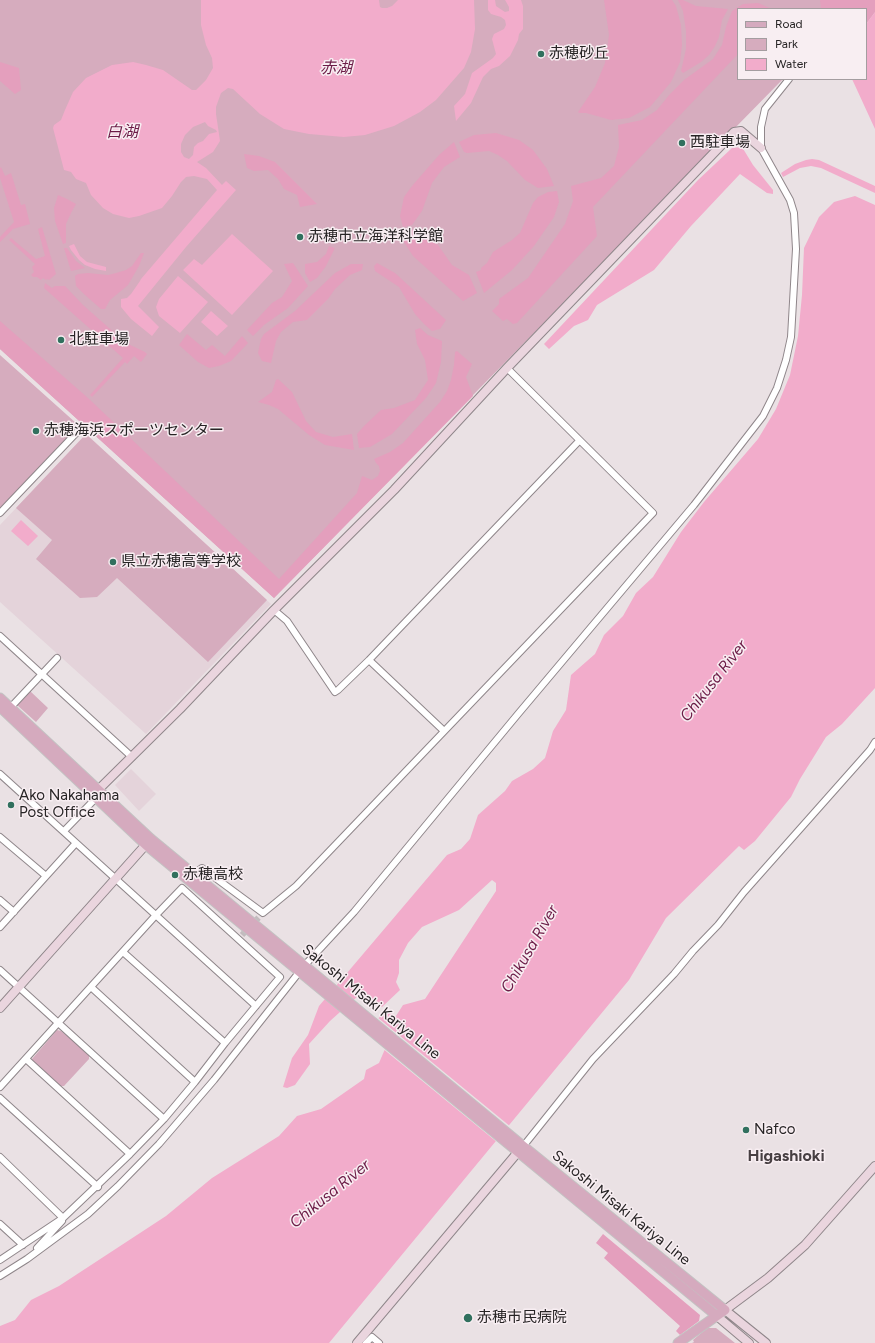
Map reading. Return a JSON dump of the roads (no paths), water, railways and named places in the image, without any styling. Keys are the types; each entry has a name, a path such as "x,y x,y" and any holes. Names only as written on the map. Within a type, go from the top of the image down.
{"main road":[{"name":"Sakoshi Misaki Kariya Line","path":"0,698 4,711 98,793 149,842 518,1147 717,1316"},
{"name":"Sakoshi Misaki Kariya Line","path":"518,1147 725,1310"},
{"path":"678,1343 725,1310"}],"street":[{"path":"761,148 761,127 765,109 788,80"},
{"path":"0,1276 27,1259 88,1214 159,1144 694,505 763,416 777,388 786,360 791,337 794,309 796,226 790,200 761,148 741,131 734,132 507,368 394,490 274,610 180,710 132,757 64,831"},
{"path":"0,1087 156,915 202,868 263,912 296,886 653,513 507,368"},
{"path":"0,513 81,428"},
{"path":"274,610 287,621 335,692 369,660 579,441"},
{"path":"0,636 132,757"},
{"path":"4,711 57,658"},
{"path":"369,660 444,731"},
{"path":"357,1343 518,1147 593,1059 674,974 693,951 718,925 749,887 870,750 875,742"},
{"path":"0,774 256,1006"},
{"path":"0,837 46,876"},
{"path":"0,1008 149,842"},
{"path":"0,928 76,843"},
{"path":"0,1260 63,1218 98,1187 164,1119 280,977 240,937 182,888"},
{"path":"0,900 14,912"},
{"path":"123,952 225,1043"},
{"path":"0,970 164,1119"},
{"path":"91,987 195,1082"},
{"path":"26,1060 130,1154"},
{"path":"0,1098 98,1187"},
{"path":"0,1157 63,1218"},
{"path":"766,1343 725,1310 768,1278 805,1245 875,1166"},
{"path":"27,1259 62,1222 63,1218"},
{"path":"0,1224 24,1245"},
{"path":"717,1316 750,1343"},
{"path":"366,1343 372,1337 379,1343"}],"water":[{"path":"201,0 379,0 380,7 387,8 392,6 398,0 474,0 475,29 471,52 464,68 436,100 420,112 394,126 365,135 344,137 309,134 284,129 260,114 233,89 228,88 221,93 216,107 220,141 213,152 197,162 206,168 222,185 226,181 236,190 186,247 138,306 159,327 152,336 131,319 121,307 121,299 127,298 131,294 141,279 217,190 207,179 194,176 186,177 162,208 129,218 113,214 103,208 91,195 86,183 76,179 71,172 64,170 53,128 54,125 61,120 73,92 86,78 112,65 133,62 163,70 192,90 196,90 206,80 213,68 212,58 206,45 201,25","holes":["205,122 217,132 209,134 203,141 198,143 194,147 193,155 189,159 184,157 181,152 181,144 185,135 193,127"]},
{"path":"488,0 495,0 496,6 505,12 509,11 509,7 505,0 521,0 523,6 523,29 519,34 518,40 510,56 499,66 491,69 483,77 471,103 456,121 454,106 465,94 472,73 493,58 496,54 492,39 494,34 504,29 506,25 505,20 491,14 488,10"},
{"path":"875,12 875,129 852,80 867,80 867,23"},
{"path":"742,147 753,165 773,190 773,194 767,193 740,174 691,226 654,270 597,305 588,320 574,326 549,349 544,344 698,180 732,148"},
{"path":"812,159 819,160 875,186 875,193 821,168 811,166 800,168 783,177 781,173 795,164"},
{"name":"Chikusa River","path":"855,196 875,205 875,688 842,724 826,737 800,779 791,797 755,841 744,850 739,846 666,918 629,980 329,1343 0,1343 0,1326 15,1320 31,1300 59,1286 166,1216 212,1178 279,1136 297,1116 321,1109 364,1079 366,1070 379,1063 385,1049 375,1022 385,1011 396,1016 403,1005 425,999 496,891 496,883 492,880 459,910 422,927 408,943 399,960 399,973 396,982 400,990 382,1007 358,996 330,1021 309,1044 310,1064 295,1085 287,1088 283,1087 292,1058 308,1035 319,1006 447,855 461,849 470,839 478,815 505,791 512,781 533,769 545,758 553,731 566,710 571,675 595,654 604,635 623,616 636,593 653,577 681,532 704,502 758,439 776,409 790,375 798,336 802,295 804,248 819,217 834,202"},
{"path":"232,234 273,271 232,315 183,270 194,259 202,265"},
{"path":"74,244 80,256 87,262 106,267 106,271 85,265 79,260 69,246"},
{"path":"178,276 208,302 180,333 159,316 156,307 159,299"},
{"path":"211,311 228,326 217,336 201,322"},
{"path":"21,520 38,536 28,546 11,531"}],"tunnel":[{"path":"242,935 263,913"}],"place":[{"name":"赤穂砂丘","path":"541,54"},
{"name":"西駐車場","path":"682,143"},
{"name":"赤穂市立海洋科学館","path":"300,237"},
{"name":"北駐車場","path":"61,340"},
{"name":"赤穂海浜スポーツセンター","path":"36,431"},
{"name":"県立赤穂高等学校","path":"113,562"},
{"name":"Ako Nakahama Post Office","path":"11,805"},
{"name":"赤穂高校","path":"175,875"},
{"name":"Nafco","path":"746,1130"},
{"name":"赤穂市民病院","path":"468,1318"}],"district":[{"name":"Higashioki","path":"786,1156"}],"water label":[{"name":"赤湖","path":"336,68"},
{"name":"白湖","path":"122,132"}]}
